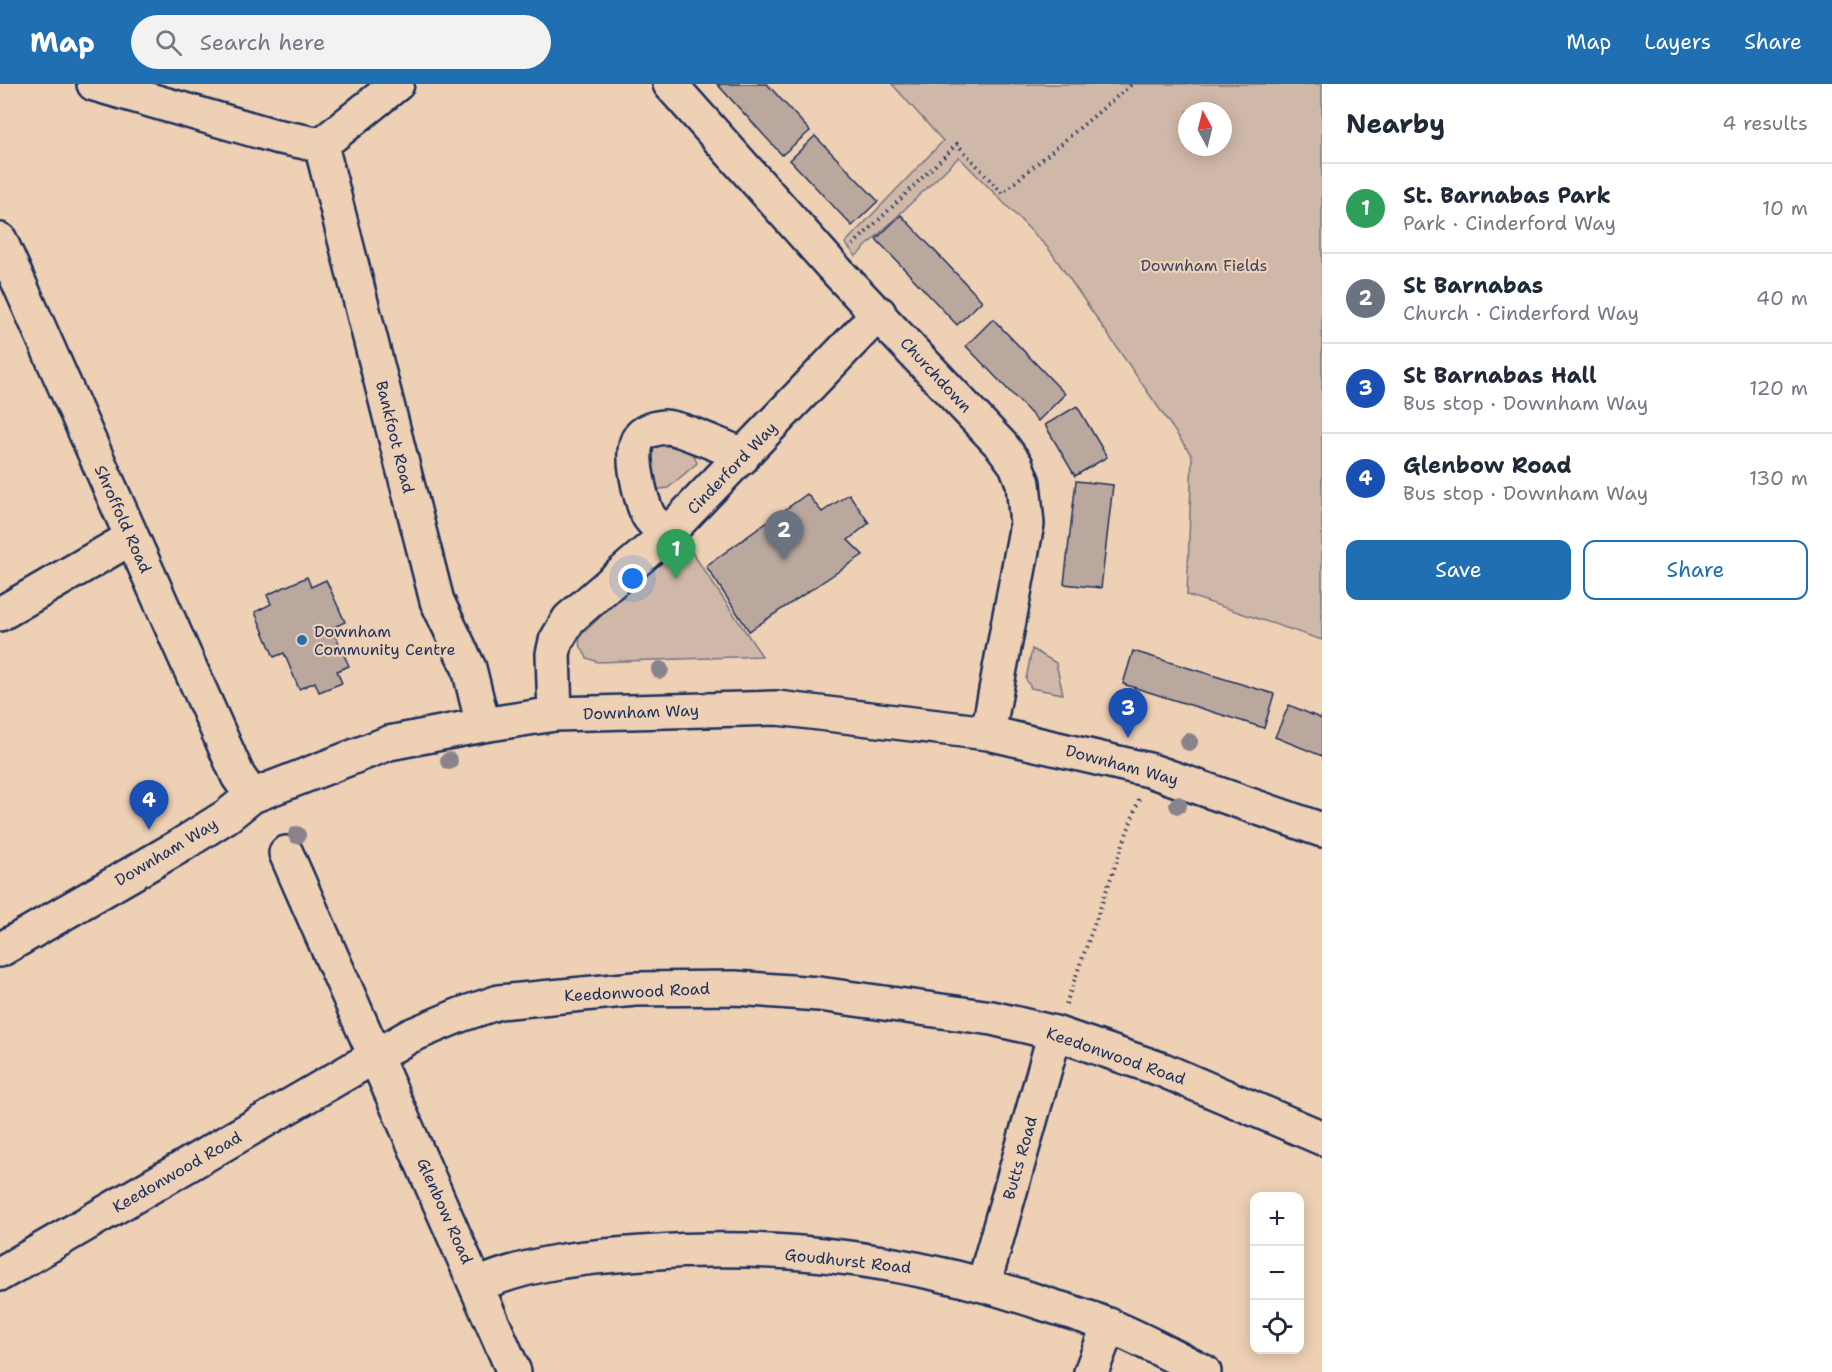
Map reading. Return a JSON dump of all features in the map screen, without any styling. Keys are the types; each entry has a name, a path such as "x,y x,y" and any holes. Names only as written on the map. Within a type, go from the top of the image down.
{"street":[{"path":"94,84 274,136 321,145 398,84"},
{"name":"Churchdown","path":"670,84 832,266 879,313 1002,446 1016,465 1023,483 1027,524 988,733"},
{"name":"Bankfoot Road","path":"321,145 437,601 469,668 483,725"},
{"name":"Shroffold Road","path":"0,240 13,306 131,538 237,776 252,796"},
{"name":"Cinderford Way","path":"555,714 553,654 556,641 569,619 666,535 879,313"},
{"path":"666,535 649,517 640,490 635,463 635,446 639,438 651,429 666,427 734,451 742,458"},
{"path":"0,614 131,538"},
{"name":"Downham Way","path":"0,950 178,847 227,816 252,796 389,743 555,714 777,708 988,733 1149,770 1322,830"},
{"name":"Glenbow Road","path":"286,853 478,1285 514,1372"},
{"name":"Keedonwood Road","path":"0,1274 420,1032 499,1002 635,989 735,988 819,994 992,1018 1055,1033 1163,1070 1322,1138"},
{"name":"Butts Road","path":"984,1283 1055,1033"},
{"name":"Goudhurst Road","path":"478,1285 510,1271 574,1258 677,1250 752,1251 851,1258 918,1268 984,1283 1109,1325 1204,1372"},
{"path":"1091,1372 1109,1325"}],"path":[{"path":"832,266 957,144 1002,193 1132,84"},
{"path":"1055,1033 1149,770"}],"green space":[{"name":"Downham Fields","path":"892,84 1322,84 1322,640 1187,595 1192,456 1049,249 959,157 856,256 845,243 943,141"},
{"path":"644,443 676,447 693,453 697,463 668,488 655,490"},
{"path":"683,539 762,656 598,662 587,658 579,643 581,635"},
{"path":"1032,649 1056,663 1063,694 1031,688 1026,679"}],"building":[{"path":"717,84 767,84 810,131 782,155"},
{"path":"815,136 878,201 852,226 790,160"},
{"path":"901,215 982,301 957,325 876,239"},
{"path":"993,319 1065,394 1038,421 966,346"},
{"path":"1077,406 1107,457 1075,476 1045,425"},
{"path":"1076,481 1113,485 1101,588 1064,584"},
{"path":"807,494 822,512 849,494 869,523 848,540 863,555 749,631 706,566"},
{"name":"Downham Community Centre","path":"307,577 311,587 326,580 345,622 332,628 349,666 337,671 342,683 319,692 315,682 299,689 284,653 274,657 255,612 271,604 267,595"},
{"path":"1133,651 1274,694 1264,728 1123,684"},
{"path":"1289,705 1322,719 1322,756 1275,737"}],"place":[{"name":"St Barnabas","path":"784,560"},
{"name":"St. Barnabas Park","path":"676,579"},
{"name":"Downham Community Centre","path":"302,640"},
{"name":"St Barnabas Hall","path":"1128,738"},
{"name":"Glenbow Road","path":"149,830"}]}
